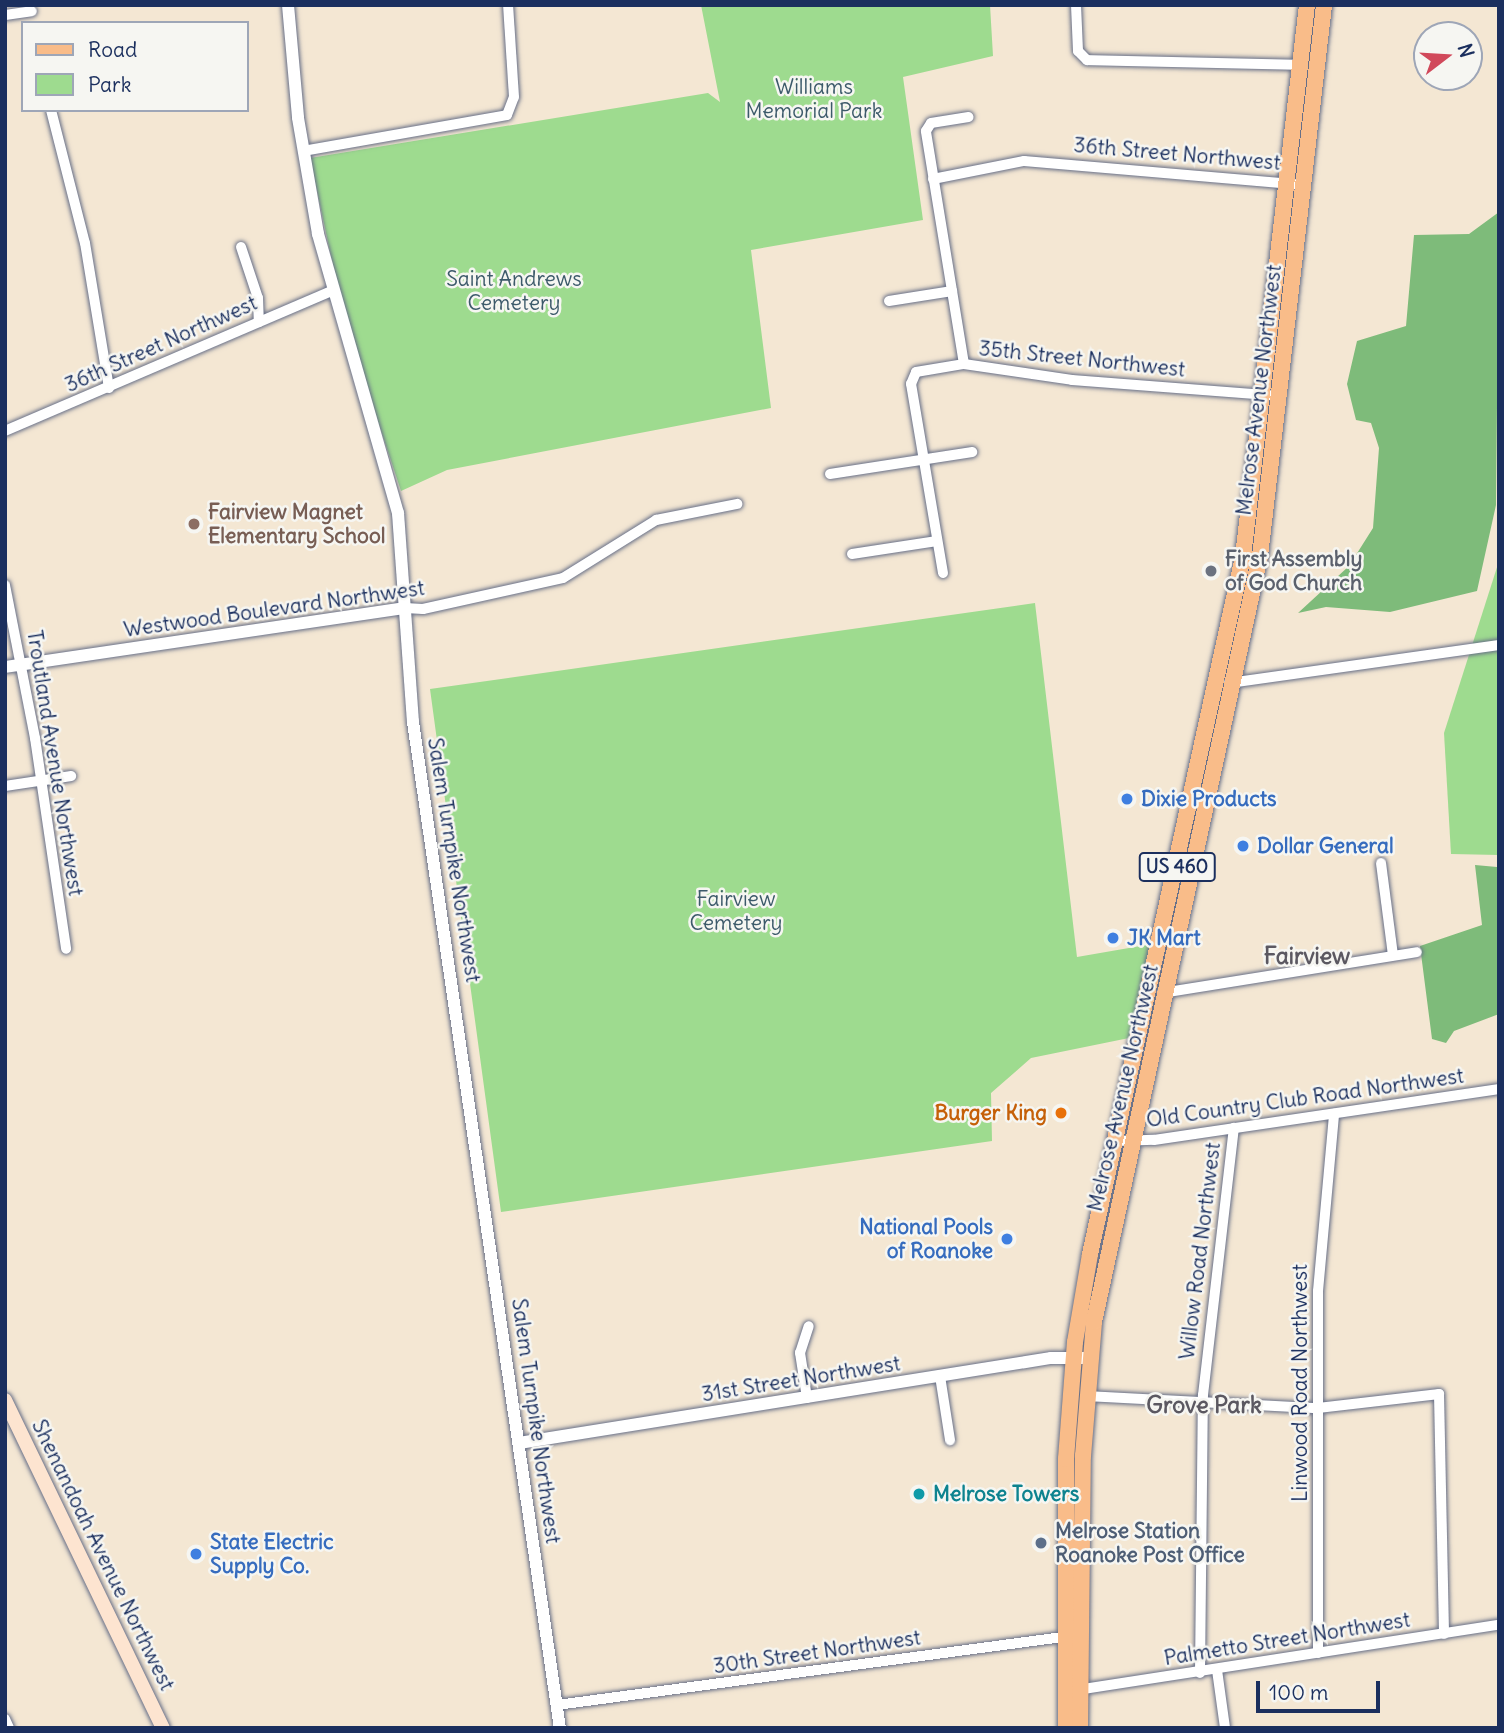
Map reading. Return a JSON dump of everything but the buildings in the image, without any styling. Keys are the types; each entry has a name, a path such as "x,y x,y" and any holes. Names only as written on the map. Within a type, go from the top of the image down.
{"main road":[{"name":"Melrose Avenue Northwest","path":"1074,1636 1066,1459 1081,1358 1090,1254 1166,992 1235,684 1260,556 1281,396 1296,184 1308,67 1307,5"},
{"name":"Melrose Avenue Northwest","path":"1308,67 1324,5"},
{"name":"Melrose Avenue Northwest","path":"1124,1141 1148,996 1218,683 1243,556 1296,184"},
{"name":"Melrose Avenue Northwest","path":"1066,1728 1073,1690 1086,1396 1081,1358"},
{"name":"Shenandoah Avenue Northwest","path":"5,1400 163,1728"},
{"name":"Melrose Avenue Northwest","path":"1073,1690 1080,1728"}],"street":[{"name":"Salem Turnpike Northwest","path":"288,5 303,151 331,291 395,494 413,722 560,1728"},
{"path":"303,151 507,115 513,103 508,5"},
{"path":"1076,5 1077,45 1082,57 1308,67"},
{"path":"5,15 32,8"},
{"path":"52,112 85,243 109,388"},
{"path":"964,364 927,127 969,117"},
{"name":"36th Street Northwest","path":"933,179 1024,161 1296,184"},
{"path":"241,247 258,298 259,322"},
{"name":"36th Street Northwest","path":"5,431 331,291"},
{"path":"888,301 952,291"},
{"name":"35th Street Northwest","path":"923,460 911,381 916,372 964,364 1072,380 1281,396"},
{"path":"830,474 972,452"},
{"path":"923,460 943,573"},
{"name":"Westwood Boulevard Northwest","path":"5,667 405,608 423,609 563,578 658,519 737,504"},
{"path":"852,554 937,541"},
{"name":"Troutland Avenue Northwest","path":"5,585 21,664 66,949"},
{"path":"1218,683 1235,684 1499,645"},
{"path":"5,786 71,776"},
{"path":"1381,863 1393,955"},
{"path":"1148,996 1417,952"},
{"name":"Old Country Club Road Northwest","path":"1124,1141 1499,1090"},
{"name":"Linwood Road Northwest","path":"1318,1653 1318,1275 1334,1114"},
{"name":"Willow Road Northwest","path":"1200,1673 1203,1401 1234,1128"},
{"path":"807,1398 800,1353 809,1326"},
{"name":"31st Street Northwest","path":"519,1443 940,1376 1081,1358"},
{"path":"940,1376 950,1440"},
{"path":"1086,1396 1318,1408 1439,1394 1443,1400 1444,1634"},
{"name":"Palmetto Street Northwest","path":"1073,1690 1200,1673 1499,1625"},
{"name":"30th Street Northwest","path":"557,1705 1074,1636"},
{"path":"1217,1670 1225,1728"},
{"path":"5,1718 9,1728"}],"green space":[{"name":"Saint Andrews Cemetery","path":"701,5 990,5 993,56 903,77 923,220 751,250 771,408 447,470 401,491 345,322 310,158 708,93 720,102"},
{"path":"1499,212 1496,505 1477,591 1390,612 1326,607 1298,613 1349,566 1373,528 1379,448 1371,423 1356,420 1347,384 1357,341 1406,326 1414,235 1469,234"},
{"path":"1499,561 1499,855 1451,854 1444,733"},
{"name":"Fairview Cemetery","path":"1035,603 1077,957 1152,944 1129,1038 1031,1058 991,1093 992,1141 501,1212 430,689"},
{"path":"1475,865 1497,867 1499,874 1499,1014 1454,1031 1446,1043 1432,1039 1420,946 1482,925"}],"place":[{"name":"Fairview Magnet Elementary School","path":"194,524"},
{"name":"First Assembly of God Church","path":"1211,571"},
{"name":"Dixie Products","path":"1127,799"},
{"name":"Dollar General","path":"1243,846"},
{"name":"JK Mart","path":"1113,938"},
{"name":"Burger King","path":"1061,1113"},
{"name":"National Pools of Roanoke","path":"1007,1239"},
{"name":"Melrose Towers","path":"919,1494"},
{"name":"Melrose Station Roanoke Post Office","path":"1041,1543"},
{"name":"State Electric Supply Co.","path":"196,1554"}],"district":[{"name":"Fairview","path":"1307,956"},
{"name":"Grove Park","path":"1204,1405"}],"park label":[{"name":"Williams Memorial Park","path":"814,99"}]}
